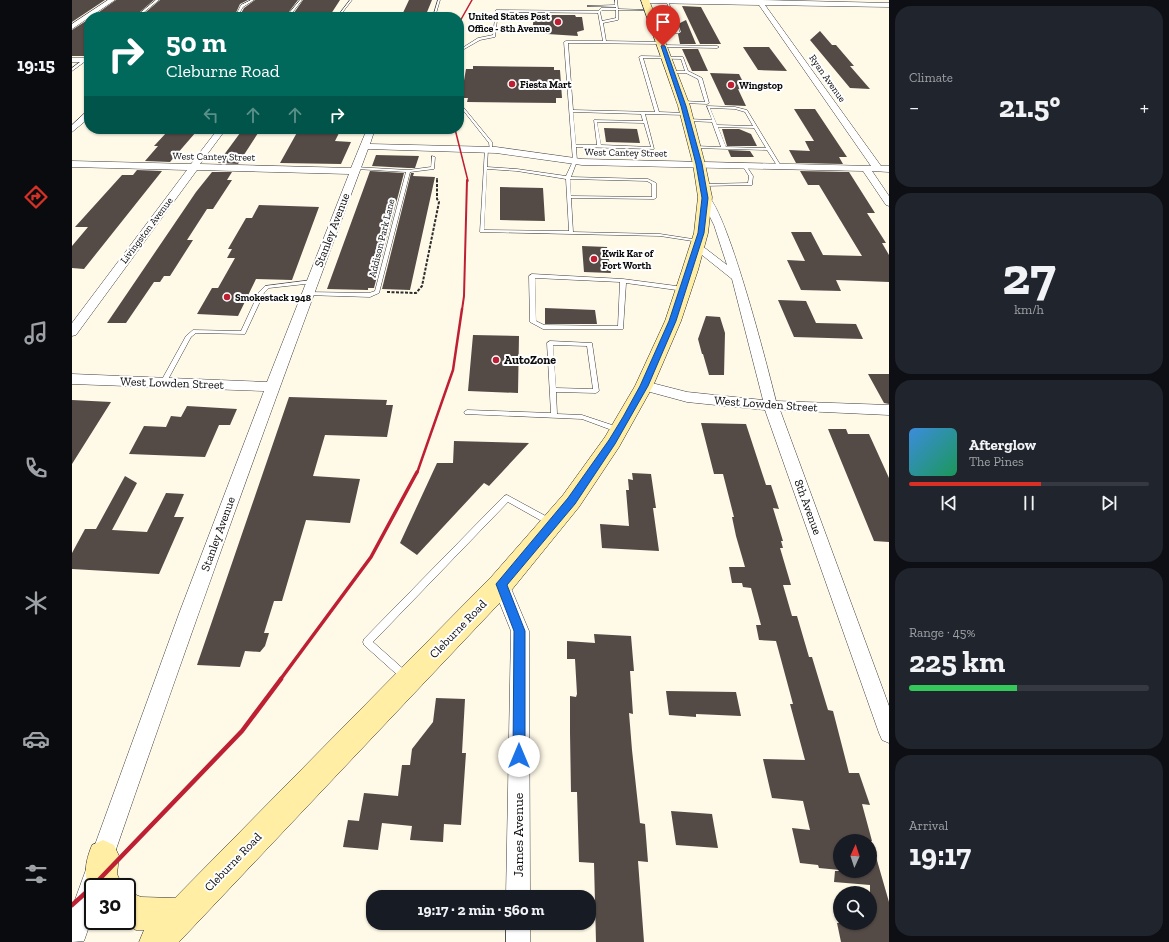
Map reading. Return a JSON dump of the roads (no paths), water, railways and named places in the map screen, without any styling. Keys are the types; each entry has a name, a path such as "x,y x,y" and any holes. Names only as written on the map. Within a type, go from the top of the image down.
{"main road":[{"name":"8th Avenue","path":"646,3 658,32 682,102 699,164 704,191"},
{"name":"Cleburne Road","path":"156,942 501,584 571,501 619,430 644,386 673,321 698,244 704,191"},
{"path":"101,878 103,856"},
{"path":"136,913 183,914"}],"street":[{"path":"94,12 112,0"},
{"path":"880,0 888,6"},
{"path":"646,3 667,1 760,1 888,6"},
{"name":"Ryan Avenue","path":"760,1 878,169"},
{"path":"72,27 84,19"},
{"path":"72,60 84,60"},
{"path":"72,130 84,119"},
{"name":"Livingston Avenue","path":"72,332 218,134"},
{"name":"Stanley Avenue","path":"72,941 189,611 272,387 369,134"},
{"name":"West Cantey Street","path":"364,146 489,149 575,161 889,169"},
{"name":"West Cantey Street","path":"72,164 355,170"},
{"path":"865,168 889,203"},
{"name":"8th Avenue","path":"704,191 719,226 737,278 771,406 889,733"},
{"path":"698,244 737,278"},
{"name":"West Lowden Street","path":"72,379 272,387"},
{"name":"West Lowden Street","path":"644,386 670,394 771,406 889,410"},
{"name":"James Avenue","path":"501,584 520,631 518,890"},
{"path":"518,930 518,942"}],"lane":[{"path":"142,12 158,0"},
{"path":"239,12 242,6 253,0"},
{"path":"291,12 300,0"},
{"path":"342,12 351,0"},
{"path":"435,12 439,0"},
{"path":"601,22 618,19 616,0"},
{"path":"658,32 679,32 667,1"},
{"path":"464,48 479,39 494,36 497,11 599,12 598,10 601,9 646,3"},
{"path":"588,6 617,8"},
{"path":"599,12 605,42"},
{"path":"653,21 675,21"},
{"path":"571,233 568,178 575,161 566,42 605,42 717,47"},
{"path":"657,113 641,57 682,58 687,72"},
{"path":"72,70 84,62"},
{"path":"672,72 687,72 700,78 707,105 724,148"},
{"path":"682,102 742,109 748,113 779,166"},
{"path":"464,109 491,143 486,168 482,231 660,235 698,244"},
{"path":"571,111 657,113 714,121"},
{"path":"574,146 652,148 643,113"},
{"path":"599,146 596,121 646,122"},
{"path":"715,126 756,127"},
{"path":"694,147 769,149"},
{"path":"355,170 425,170 433,168 433,157"},
{"path":"704,191 750,184 751,176 744,165"},
{"path":"486,168 517,170 568,178 648,180 654,183 654,198 569,197"},
{"name":"Addison Park Lane","path":"163,383 189,336 195,331 244,333 262,292 267,287 310,288 370,295 377,292 408,171"},
{"path":"623,281 621,328 543,326 533,322 532,276 623,281 684,289"},
{"path":"552,390 596,391 590,344 550,343 552,390 554,416"},
{"path":"467,412 582,417 619,430"},
{"path":"410,680 367,642 507,498 553,523"}],"railway":[{"path":"464,14 472,0"},
{"path":"456,134 468,181"},
{"path":"462,310 464,296 467,180"},
{"path":"417,473 453,370 462,309"},
{"path":"280,680 371,557 417,472"},
{"path":"72,905 91,888 242,731 281,679"}],"place":[{"name":"United States Post Office - 8th Avenue","path":"558,22"},
{"name":"Fiesta Mart","path":"512,84"},
{"name":"Wingstop","path":"731,85"},
{"name":"Kwik Kar of Fort Worth","path":"594,259"},
{"name":"Smokestack 1948","path":"227,297"},
{"name":"AutoZone","path":"496,360"}]}
